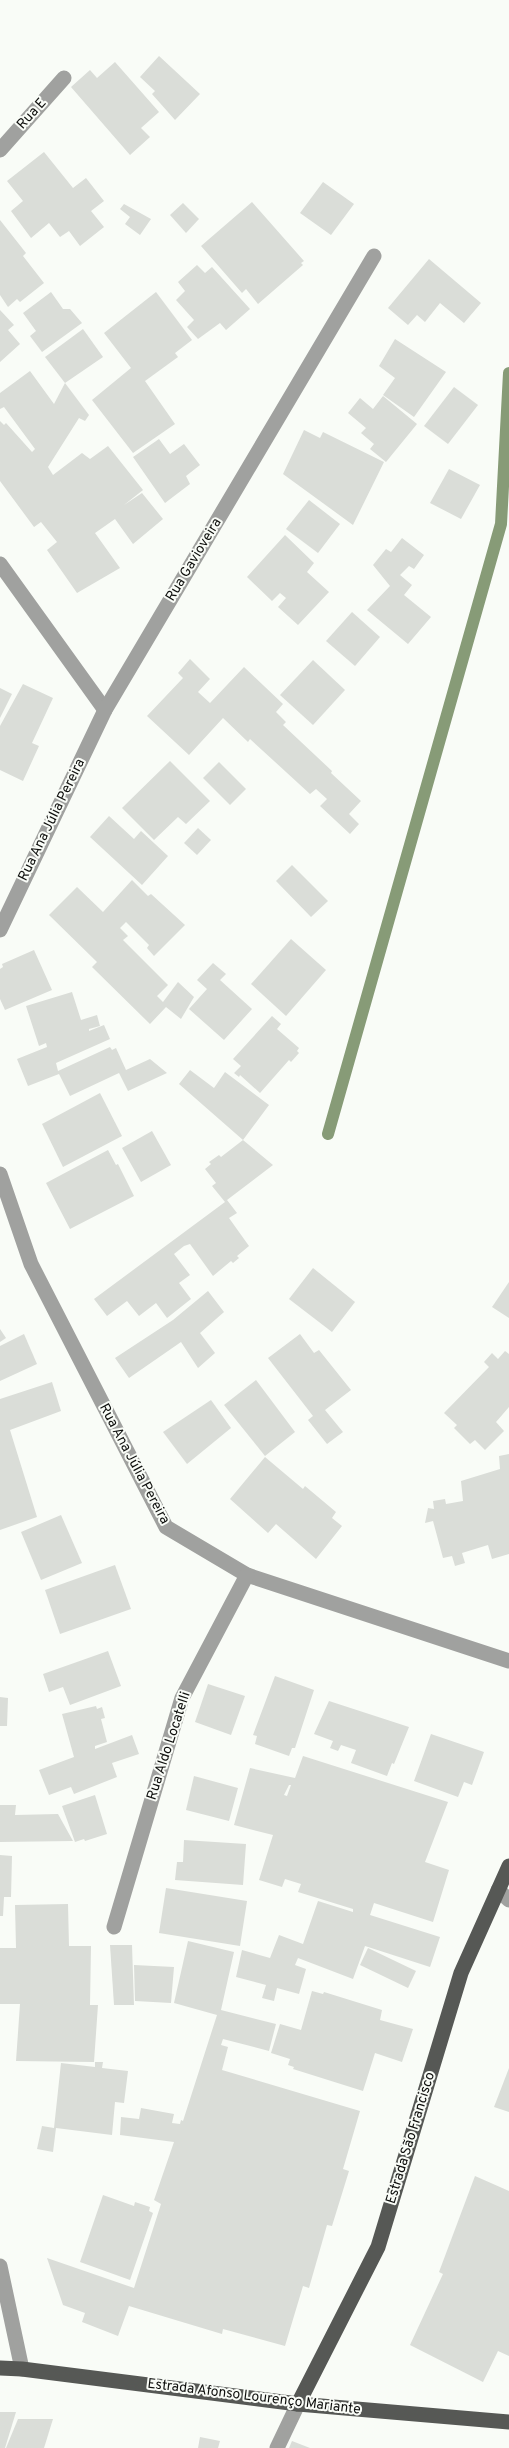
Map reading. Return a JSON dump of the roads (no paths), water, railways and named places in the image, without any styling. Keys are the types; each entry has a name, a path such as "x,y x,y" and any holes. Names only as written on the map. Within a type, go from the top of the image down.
{"main road":[{"name":"Estrada São Francisco","path":"298,2404 378,2248 461,1973 504,1895 509,1866"},
{"name":"Estrada Afonso Lourenço Mariante","path":"0,2368 22,2369 298,2404 509,2422"}],"street":[{"name":"Rua E","path":"0,150 64,78"},
{"name":"Rua Gavioveira","path":"105,710 374,256"},
{"path":"0,564 105,710"},
{"name":"Rua Ana Júlia Pereira","path":"0,930 105,710"},
{"name":"Rua Ana Júlia Pereira","path":"0,1174 31,1264 166,1527 248,1575 509,1661"},
{"name":"Rua Aldo Locatelli","path":"114,1927 182,1698 248,1575"},
{"path":"0,2266 22,2369"},
{"path":"277,2448 298,2404"}],"waterway":[{"path":"328,1134 501,524 509,373"}]}
